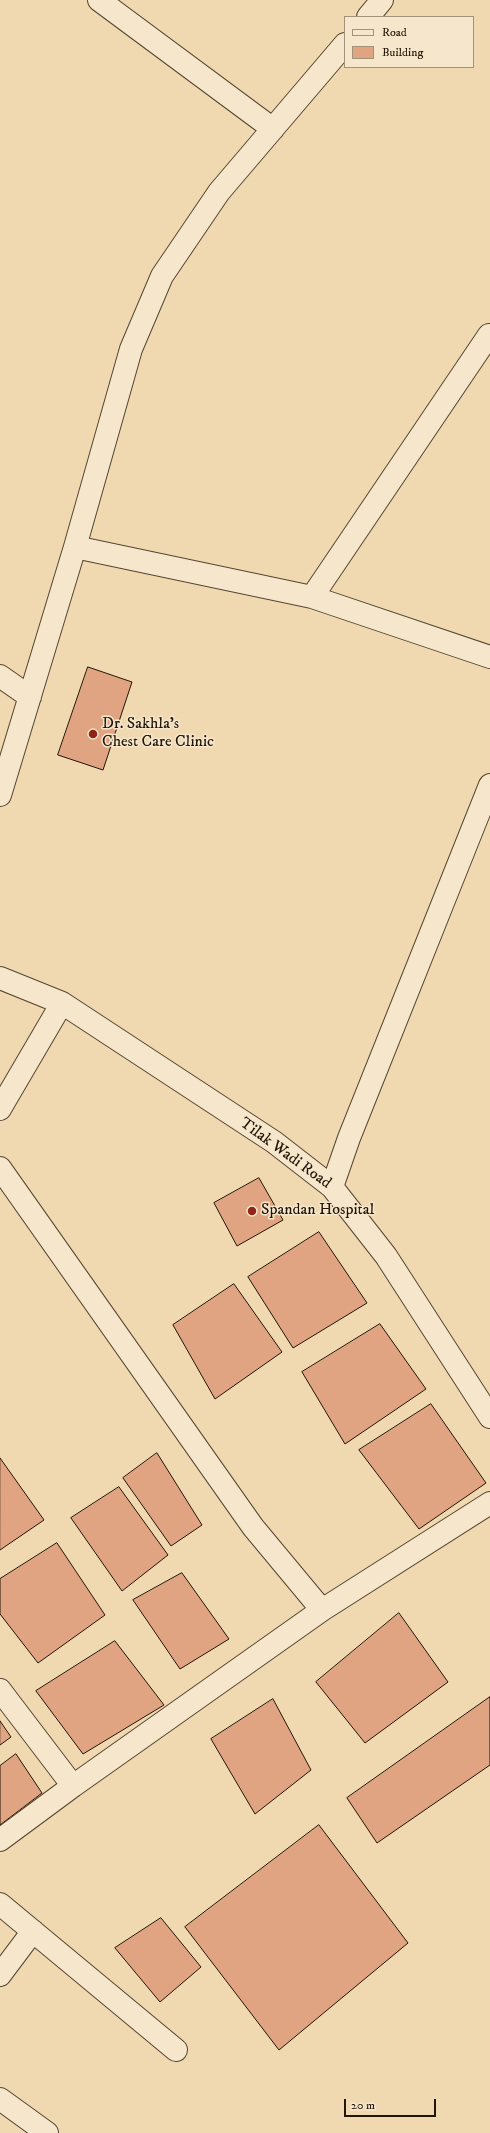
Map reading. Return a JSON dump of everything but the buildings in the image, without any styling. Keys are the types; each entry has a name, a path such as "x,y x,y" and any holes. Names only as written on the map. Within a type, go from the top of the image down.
{"street":[{"path":"99,0 273,129"},
{"path":"369,16 382,0"},
{"path":"0,795 75,547 131,349 162,276 219,192 344,45"},
{"path":"312,597 489,335"},
{"path":"75,547 312,597 490,657"},
{"path":"0,676 30,697"},
{"path":"332,1187 372,1080 490,785"},
{"name":"Tilak Wadi Road","path":"0,978 62,1003 274,1142 332,1187 386,1256 490,1417"},
{"path":"0,1109 62,1003"},
{"path":"0,1168 253,1527 322,1610"},
{"path":"0,1840 73,1786 322,1610 490,1503"},
{"path":"0,1690 73,1786"},
{"path":"0,1904 176,2050"},
{"path":"0,1974 33,1931"},
{"path":"0,2099 48,2133"}],"place":[{"name":"Dr. Sakhla's Chest Care Clinic","path":"93,734"},
{"name":"Spandan Hospital","path":"252,1211"}]}
